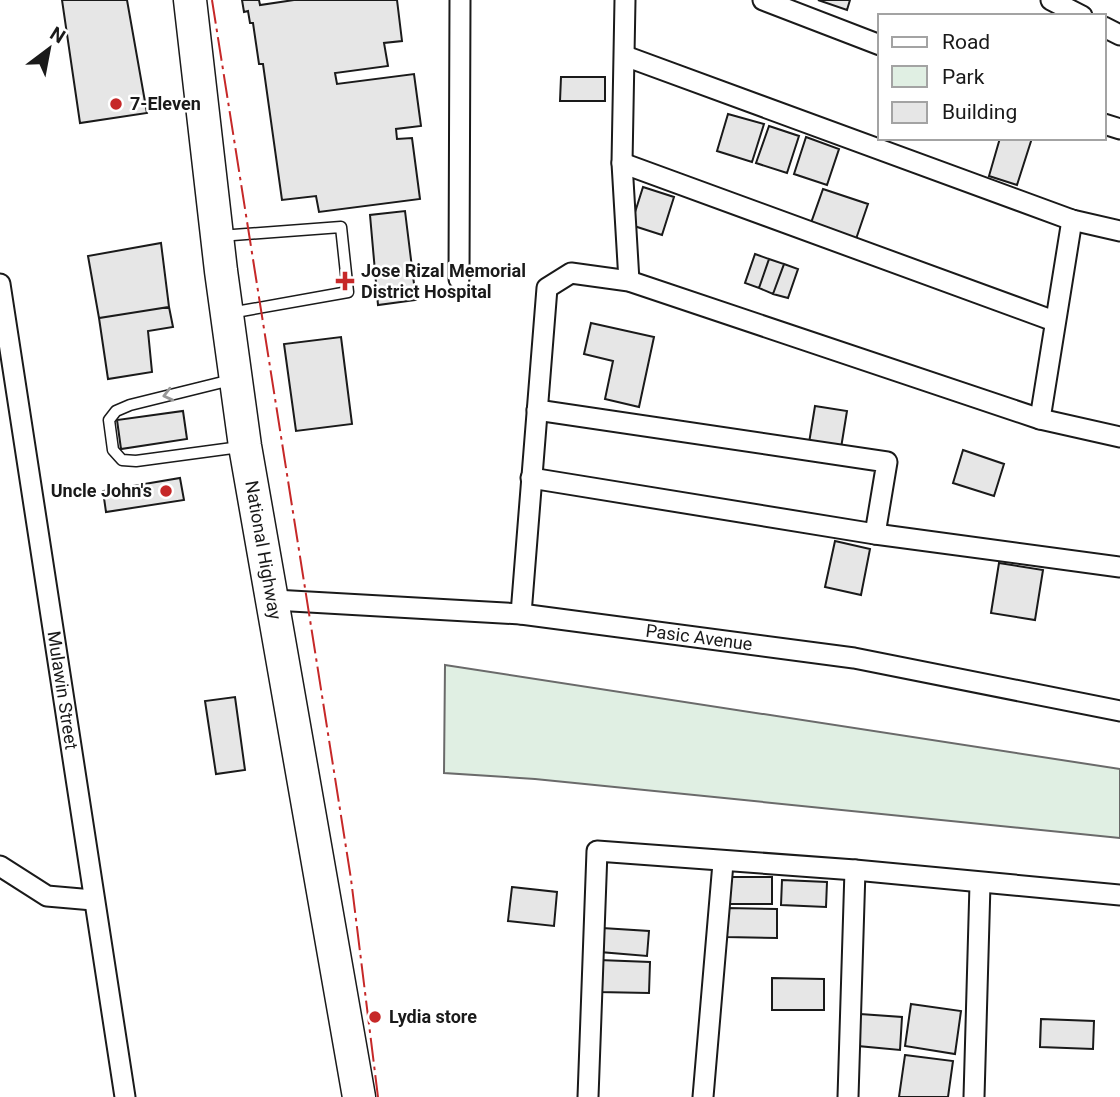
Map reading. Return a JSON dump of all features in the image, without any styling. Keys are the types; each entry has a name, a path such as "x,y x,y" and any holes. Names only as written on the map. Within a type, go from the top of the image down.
{"main road":[{"name":"National Highway","path":"190,0 226,313 245,446 359,1097"}],"street":[{"path":"459,279 460,0"},
{"path":"625,0 622,163 629,281"},
{"path":"762,0 878,43"},
{"path":"1051,0 1078,14"},
{"path":"625,56 1072,220 1120,231"},
{"path":"622,163 1054,321"},
{"path":"1040,419 1072,220"},
{"path":"520,614 547,288 571,273 629,281 1040,419 1120,437"},
{"name":"Mulawin Street","path":"0,284 125,1097"},
{"path":"537,410 887,462 875,534"},
{"path":"531,478 875,534 1120,567"},
{"name":"Pasic Avenue","path":"274,600 520,614 854,658 1120,711"},
{"path":"588,1097 597,851 723,863 855,870 980,884 1120,895"},
{"path":"704,1097 723,863"},
{"path":"0,866 47,895 93,900"},
{"path":"848,1097 855,870"},
{"path":"974,1097 980,884"}],"lane":[{"path":"218,236 341,227 347,279 348,292 226,313"},
{"path":"235,379 130,405 116,411 108,420 113,450 122,460 136,461 245,446"}],"green space":[{"path":"445,665 1120,769 1120,838 535,779 444,773"}],"building":[{"path":"62,0 127,0 147,113 80,123"},
{"path":"242,0 259,0 260,5 294,0 397,0 402,41 384,43 388,66 335,73 337,84 414,74 421,126 396,129 397,139 412,138 420,199 319,212 316,196 282,200 263,64 259,64 253,23 250,23 248,11 244,12"},
{"path":"818,0 850,0 847,10"},
{"path":"561,77 605,77 605,101 560,101"},
{"path":"728,114 764,124 752,162 717,151"},
{"path":"769,126 799,136 787,173 756,163"},
{"path":"806,137 839,149 827,185 794,174"},
{"path":"999,140 1031,140 1017,185 989,176"},
{"path":"643,187 674,197 662,235 631,225"},
{"path":"823,189 868,204 856,239 811,223"},
{"path":"405,211 416,300 378,305 370,215"},
{"path":"161,243 169,307 99,318 88,256"},
{"path":"755,254 769,259 759,288 745,283"},
{"path":"769,259 784,264 773,294 759,288"},
{"path":"784,264 798,269 788,298 773,294"},
{"path":"169,307 173,327 148,331 152,372 108,379 99,318"},
{"path":"591,323 654,337 639,407 605,399 613,361 584,354"},
{"path":"341,337 352,424 296,431 284,344"},
{"path":"815,406 847,411 841,448 809,443"},
{"path":"183,411 187,439 121,449 117,420"},
{"path":"963,450 1004,464 994,496 953,483"},
{"path":"180,478 184,500 106,512 103,491"},
{"path":"835,541 870,549 861,595 825,587"},
{"path":"999,563 1043,570 1035,620 991,613"},
{"path":"235,697 245,770 216,774 205,701"},
{"path":"729,877 772,877 772,904 729,904"},
{"path":"782,880 827,882 826,907 781,905"},
{"path":"512,887 557,892 554,926 508,921"},
{"path":"727,908 777,909 777,938 726,937"},
{"path":"602,928 649,931 647,956 600,952"},
{"path":"599,960 650,962 649,993 598,992"},
{"path":"772,978 824,979 824,1010 772,1010"},
{"path":"911,1004 961,1011 955,1054 905,1046"},
{"path":"860,1014 902,1017 900,1050 858,1046"},
{"path":"1041,1019 1094,1021 1093,1049 1040,1047"},
{"path":"905,1055 953,1061 948,1097 899,1097"}],"power":[{"path":"212,0 351,879 378,1097"}],"place":[{"name":"7-Eleven","path":"116,104"},
{"name":"Jose Rizal Memorial District Hospital","path":"345,281"},
{"name":"Uncle John's","path":"166,491"},
{"name":"Lydia store","path":"375,1017"}]}
